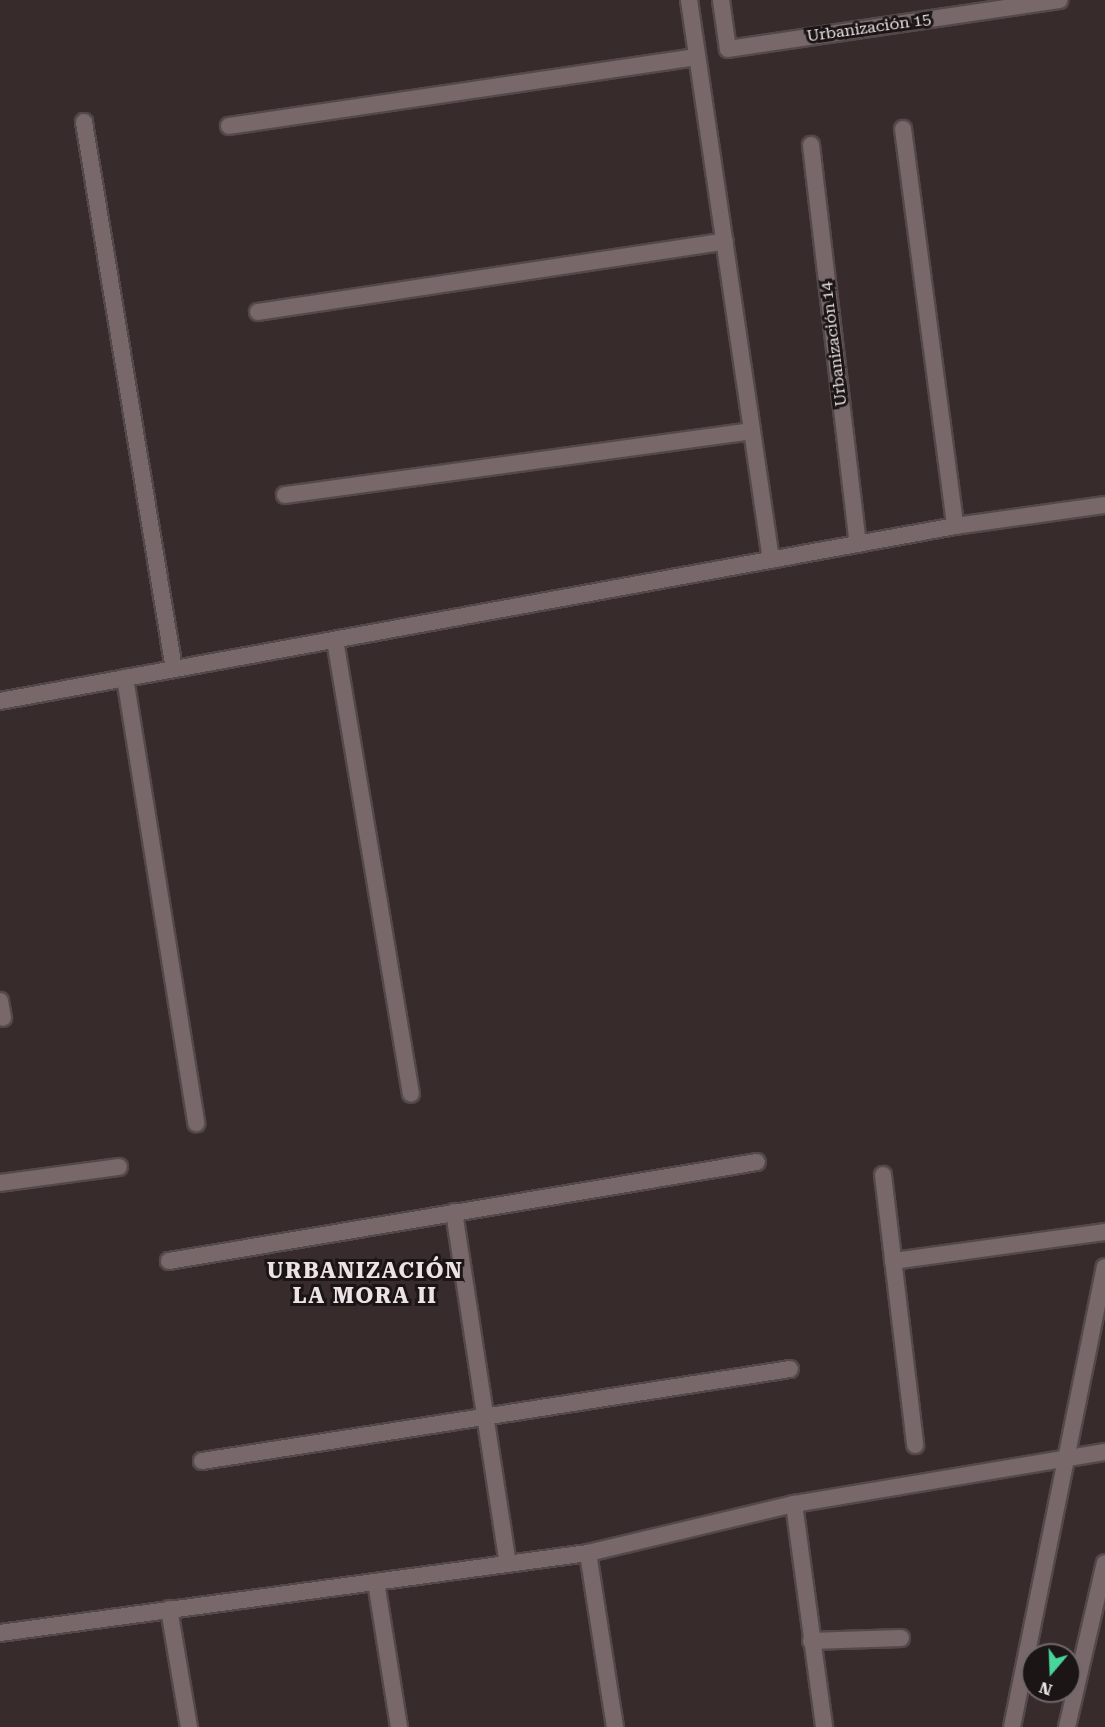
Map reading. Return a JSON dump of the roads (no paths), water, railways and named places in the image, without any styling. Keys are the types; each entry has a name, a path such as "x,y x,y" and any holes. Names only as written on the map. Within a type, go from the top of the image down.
{"street":[{"path":"689,0 771,560"},
{"name":"Urbanización 15","path":"722,0 728,49 1059,0"},
{"path":"229,126 697,57"},
{"path":"84,122 174,669"},
{"path":"903,129 955,526"},
{"name":"Urbanización 14","path":"811,144 858,543"},
{"path":"258,312 724,241"},
{"path":"285,495 752,431"},
{"path":"0,701 858,543 1105,504"},
{"path":"335,640 411,1094"},
{"path":"125,678 196,1123"},
{"path":"169,1261 757,1162"},
{"path":"0,1183 119,1167"},
{"path":"883,1175 915,1445"},
{"path":"454,1212 508,1564"},
{"path":"893,1261 1105,1232"},
{"path":"1012,1727 1105,1267"},
{"path":"202,1461 790,1369"},
{"path":"0,1633 588,1553 794,1504 1066,1456 1105,1452"},
{"path":"794,1504 824,1727"},
{"path":"588,1553 615,1727"},
{"path":"1067,1727 1100,1601 1105,1563"},
{"path":"376,1582 399,1727"},
{"path":"170,1610 189,1727"},
{"path":"811,1641 901,1638"}],"district":[{"name":"URBANIZACIÓN LA MORA II","path":"365,1282"}]}
